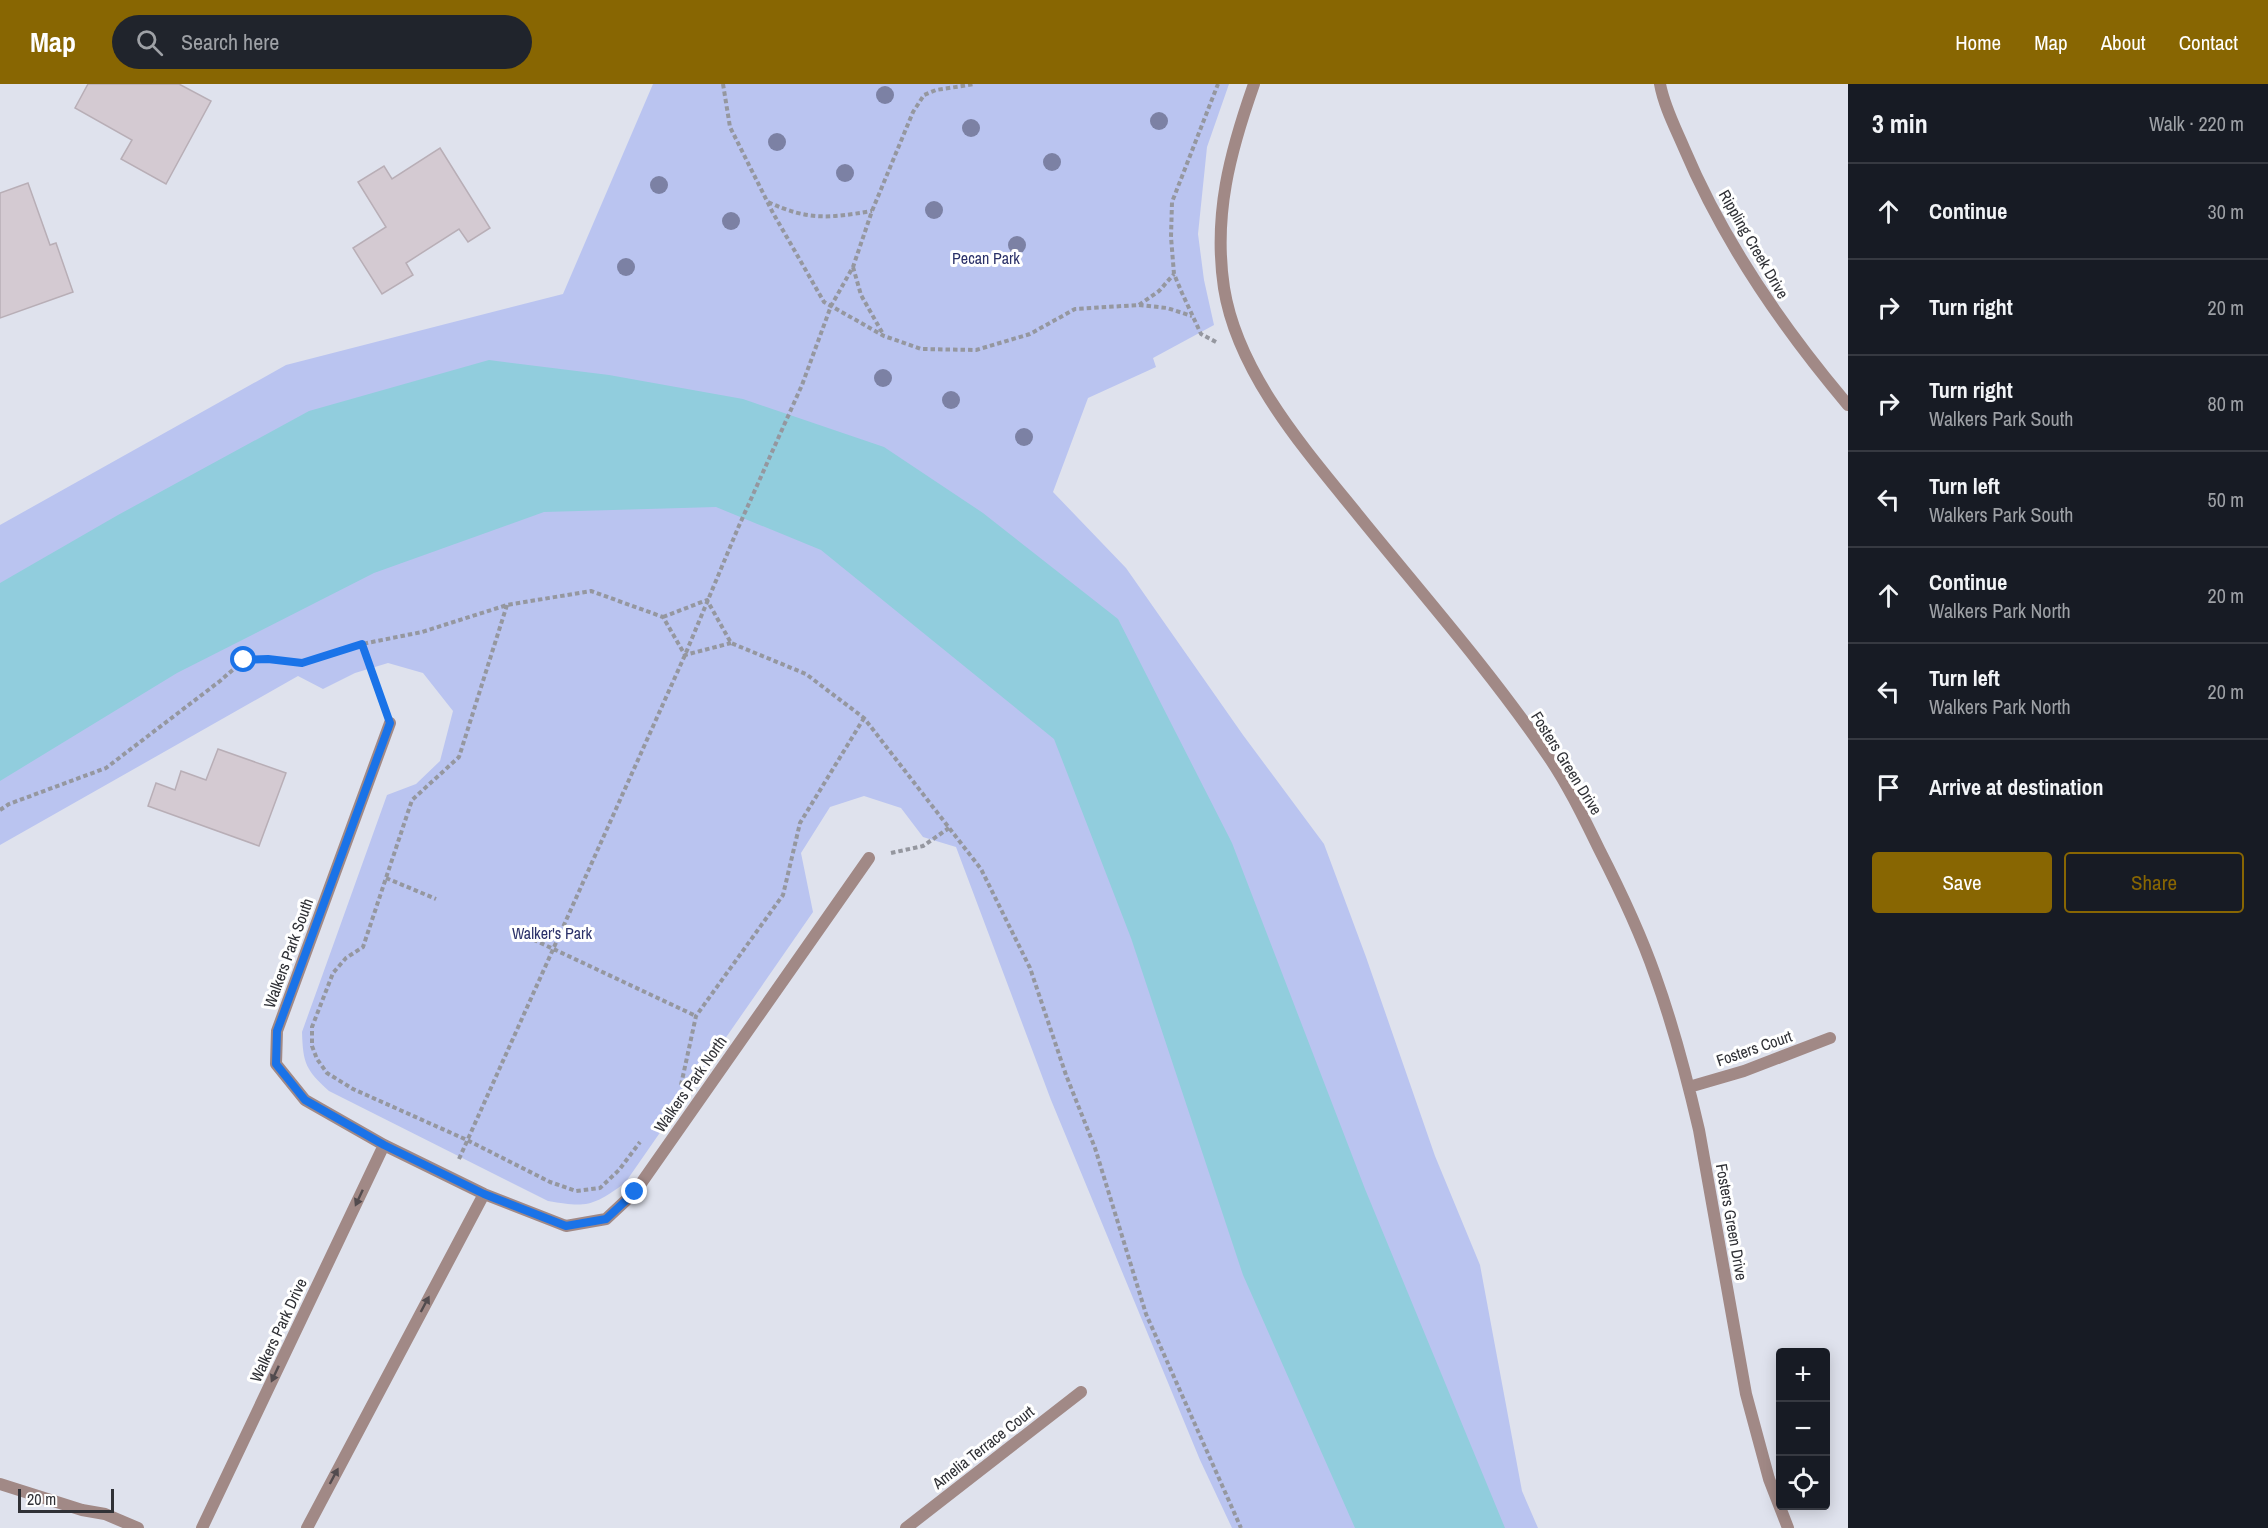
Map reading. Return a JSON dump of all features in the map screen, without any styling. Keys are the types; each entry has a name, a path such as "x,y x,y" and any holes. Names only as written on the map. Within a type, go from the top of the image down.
{"street":[{"name":"Fosters Green Drive","path":"1254,84 1235,138 1221,205 1220,248 1224,289 1233,325 1246,357 1266,392 1308,452 1502,693 1545,752 1581,813 1621,893 1655,973 1689,1087 1699,1130 1746,1394 1769,1479 1788,1528"},
{"name":"Rippling Creek Drive","path":"1660,84 1662,98 1693,169 1728,238 1768,302 1812,363 1848,405"},
{"name":"Walkers Park South","path":"390,723 277,1031 276,1064 305,1100 384,1145 484,1194"},
{"name":"Walkers Park North","path":"484,1194 566,1226 606,1219 635,1192 869,858"},
{"name":"Fosters Court","path":"1689,1087 1744,1071 1830,1038"},
{"name":"Walkers Park Drive","path":"202,1528 384,1145"},
{"path":"307,1528 484,1194"},
{"name":"Amelia Terrace Court","path":"906,1528 1081,1392"},
{"path":"0,1484 82,1510 105,1514 138,1528"}],"path":[{"path":"723,84 730,127 766,201 824,302 884,336 921,349 976,350 1030,334 1075,309 1139,305 1167,308 1192,316"},
{"path":"451,1177 685,655 738,528 802,385 831,306 853,267 872,211 913,112 924,95 936,90 975,84"},
{"path":"1218,84 1172,202 1171,237 1174,274 1201,334 1246,357"},
{"path":"766,201 802,216 838,217 872,211"},
{"path":"853,267 861,295 884,336"},
{"path":"1139,305 1159,291 1174,274"},
{"path":"0,810 9,804 106,768 244,660 268,659 302,663 362,644 422,632 507,605 591,591 663,617 685,655"},
{"path":"663,617 707,600"},
{"path":"707,600 731,643"},
{"path":"507,605 459,757 412,800 363,947 346,958 333,973 312,1027 312,1046 317,1059 327,1073 352,1089 467,1140 550,1182 576,1191 600,1188 619,1170 640,1141"},
{"path":"685,655 731,643 806,674 864,718 981,869 1030,968 1066,1075 1095,1148 1146,1314 1241,1528"},
{"path":"362,644 390,723"},
{"path":"675,1093 682,1083 696,1016 783,895 800,823 864,718"},
{"path":"869,858 923,846 949,828"},
{"path":"386,878 436,899"},
{"path":"513,930 696,1016"}],"green space":[{"path":"653,84 1229,84 1207,147 1198,234 1204,280 1214,325 1153,358 1156,367 1088,398 1053,492 1126,568 1243,735 1324,844 1435,1156 1480,1265 1522,1491 1538,1528 1232,1528 1200,1460 1051,1100 956,847 923,837 901,808 864,796 830,807 801,853 813,912 625,1183 597,1201 581,1204 548,1201 329,1091 307,1066 303,1052 302,1032 387,795 416,784 440,761 453,711 423,673 388,663 355,673 323,689 298,676 0,845 0,525 286,365 563,294"}],"shaded area":[{"path":"489,360 609,375 743,399 884,447 983,513 1118,619 1232,843 1365,1189 1505,1528 1355,1528 1243,1275 1131,938 1054,739 821,550 716,507 544,512 374,573 177,673 0,781 0,583 118,515 309,411"}],"building":[{"path":"88,84 179,84 211,101 166,184 121,159 132,140 75,108"},
{"path":"440,148 490,228 468,242 459,229 406,263 413,275 382,294 353,248 386,227 358,182 384,166 392,179"},
{"path":"28,183 50,245 56,243 73,292 0,318 0,193"},
{"path":"218,749 286,773 259,846 148,806 156,783 175,790 181,771 206,780"}],"route":[{"path":"244,660 268,659 302,663 362,644 390,723 277,1031 276,1064 305,1100 384,1145 484,1194 566,1226 606,1219 635,1192"}],"park label":[{"name":"Pecan Park","path":"986,258"},
{"name":"Walker's Park","path":"552,933"}]}
